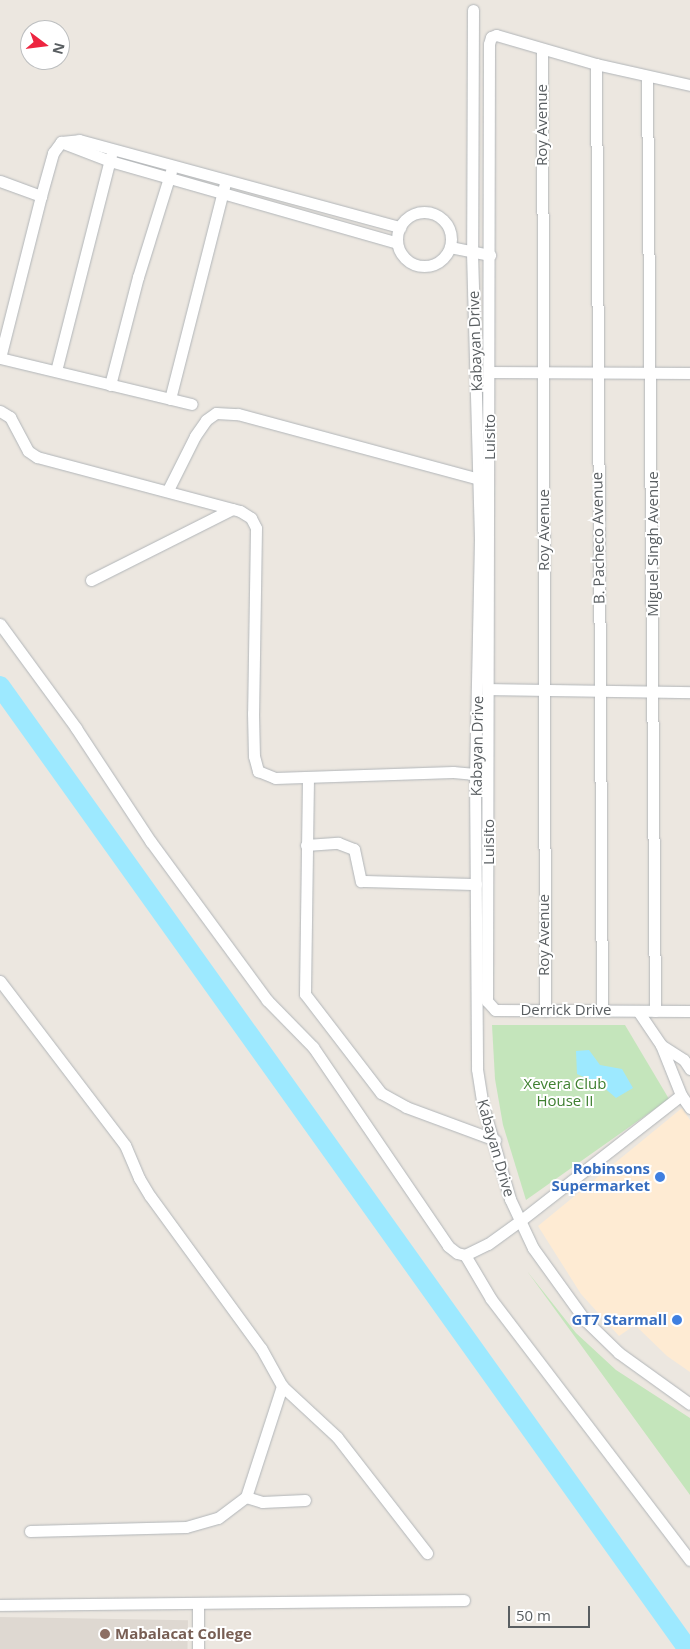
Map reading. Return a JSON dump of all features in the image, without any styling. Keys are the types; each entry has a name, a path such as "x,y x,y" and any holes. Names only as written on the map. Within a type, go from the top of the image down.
{"street":[{"name":"Kabayan Drive","path":"473,10 472,252 479,479 475,774 477,1069 483,1106 495,1140 510,1199 533,1248 585,1320 619,1353 690,1404"},
{"name":"Luisito","path":"495,1010 487,1001 491,36 496,35 648,77 690,85"},
{"name":"Roy Avenue","path":"542,49 544,1011"},
{"name":"B. Pacheco Avenue","path":"596,64 596,374 601,690 602,1011"},
{"name":"Miguel Singh Avenue","path":"648,77 652,373 655,1011"},
{"path":"170,172 113,149 79,140 61,142 53,153 0,358 192,404"},
{"path":"61,142 110,161 170,172 225,186 269,192 400,227"},
{"path":"56,371 113,149"},
{"path":"110,385 138,277 170,172"},
{"path":"0,181 41,196"},
{"path":"225,186 265,203 397,243"},
{"path":"170,399 225,186"},
{"path":"265,203 269,192"},
{"path":"417,213 434,214 447,225 450,247 439,262 421,266 405,259 397,243 400,227 417,213"},
{"path":"355,230 359,216"},
{"path":"450,247 490,255"},
{"path":"490,372 596,374 690,372"},
{"path":"0,412 10,417 28,451 37,457 168,490 232,509 251,518 256,528 255,763 258,771 270,777 308,778 453,772 475,774"},
{"path":"168,490 195,436 216,413 238,414 479,479"},
{"path":"91,580 232,509"},
{"path":"0,624 76,728 151,842 258,989 313,1047 448,1246 465,1255 491,1299 666,1533 690,1560"},
{"path":"489,688 653,693 690,692"},
{"path":"308,778 305,994 381,1093 406,1107 495,1140"},
{"path":"306,845 338,843 354,849 361,881 476,884"},
{"path":"0,981 125,1145 138,1178 261,1348 282,1386 337,1437 427,1553"},
{"name":"Derrick Drive","path":"495,1010 690,1010"},
{"path":"638,1010 661,1045 681,1095 690,1108"},
{"path":"661,1045 684,1060 690,1068"},
{"path":"465,1255 520,1221 681,1095"},
{"path":"30,1531 186,1527 218,1518 246,1497 282,1386"},
{"path":"246,1497 262,1502 305,1500"},
{"path":"0,1605 464,1600"},
{"path":"198,1603 198,1649"}],"shaded area":[{"path":"682,1108 690,1120 690,1372 667,1356 635,1325 619,1336 581,1294 538,1226"},
{"name":"Mabalacat College","path":"0,1617 188,1620 187,1649 0,1649"}],"green space":[{"name":"Xevera Club House II","path":"492,1025 625,1025 669,1099 526,1200 503,1125 495,1079"},
{"path":"527,1271 576,1333 616,1370 690,1418 690,1495"}],"water":[{"path":"589,1050 600,1065 622,1069 633,1088 616,1098 601,1085 577,1074 576,1051"}],"waterway":[{"path":"0,686 688,1649"}],"place":[{"name":"Robinsons Supermarket","path":"660,1177"},
{"name":"GT7 Starmall","path":"677,1320"},
{"name":"Mabalacat College","path":"105,1634"}]}
